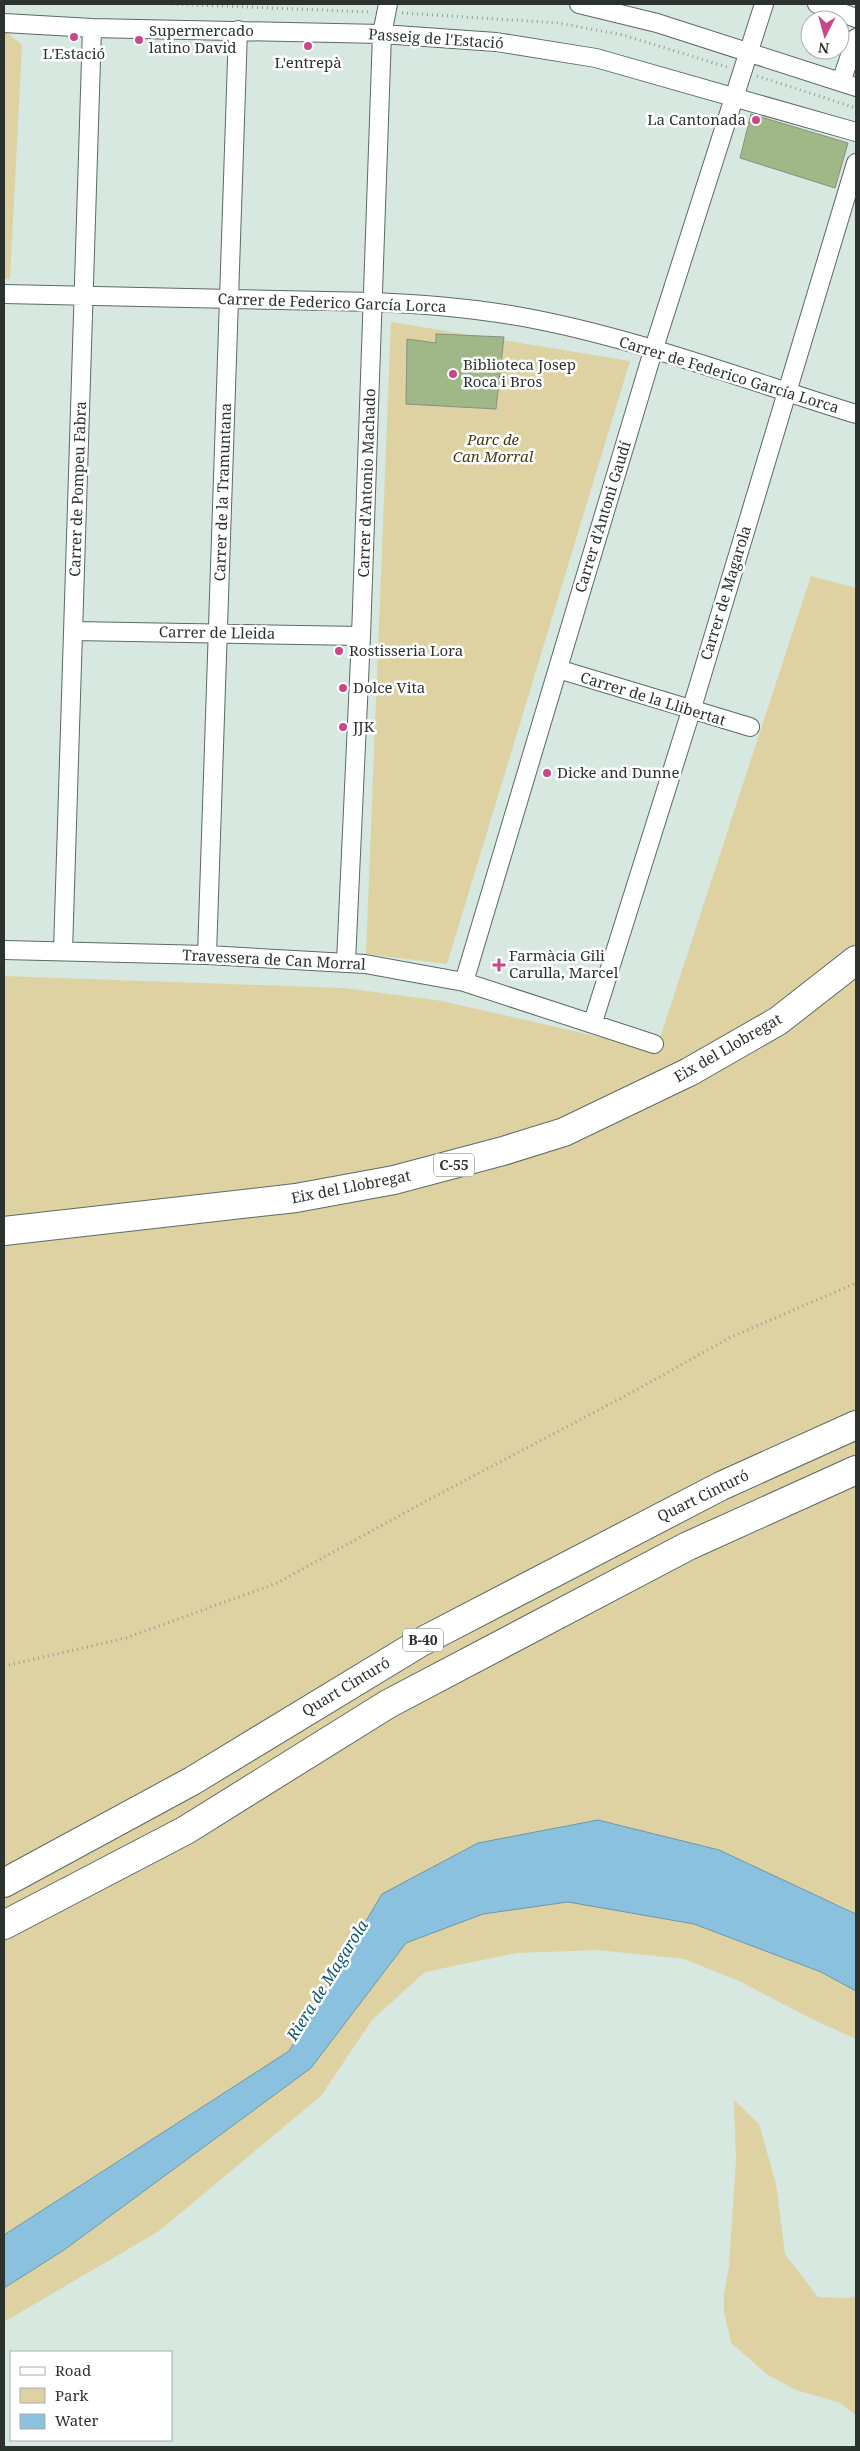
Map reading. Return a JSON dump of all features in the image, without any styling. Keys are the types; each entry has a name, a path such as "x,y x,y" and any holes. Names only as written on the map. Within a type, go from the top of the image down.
{"highway":[{"name":"Eix del Llobregat","path":"4,1231 296,1198 394,1180 521,1146 564,1132 689,1072 778,1021 856,960"},
{"name":"Eix del Llobregat","path":"4,1248 72,1238 212,1223 380,1197 467,1176 556,1149 625,1122 763,1048 856,982"},
{"name":"Quart Cinturó","path":"4,1883 192,1781 420,1642 721,1486 856,1425"},
{"name":"B-40","path":"4,1924 186,1830 397,1700 688,1546 856,1470"}],"street":[{"name":"Carrer d'Antonio Machado","path":"346,962 374,302 382,34 388,4"},
{"path":"579,4 657,23 849,84 856,38"},
{"name":"Carrer d'Antoni Gaudí","path":"464,982 653,351 764,4"},
{"path":"817,4 856,18"},
{"name":"Passeig de l'Estació","path":"4,23 92,28 382,34 496,42 596,58 856,132"},
{"name":"Carrer de Pompeu Fabra","path":"63,951 92,28"},
{"name":"Carrer de la Tramuntana","path":"207,955 238,30"},
{"name":"Carrer de Magarola","path":"593,1022 691,711 856,163"},
{"name":"Carrer de Federico García Lorca","path":"4,294 374,302 429,305 518,316 624,342 856,414"},
{"name":"Carrer de Lleida","path":"74,631 361,636"},
{"name":"Carrer de la Llibertat","path":"558,669 691,711 750,727"},
{"name":"Travessera de Can Morral","path":"4,950 207,955 346,962 464,982 593,1022 654,1044"}],"path":[{"path":"4,1666 126,1638 277,1583 731,1337 856,1283"}],"green space":[{"path":"4,30 22,45 10,279 4,278"},
{"name":"Parc de Can Morral","path":"391,322 630,361 447,964 366,954"},
{"path":"811,576 856,588 856,1914 836,1903 382,1894 289,2051 4,2235 4,976 344,988 442,1001 656,1050"},
{"path":"568,1902 694,1924 821,1972 856,1991 856,2039 816,2021 739,1981 684,1959 598,1950 516,1953 425,1972 372,2020 321,2096 159,2231 4,2322 4,2288 64,2250 311,2068 406,1943 483,1914"},
{"path":"734,2100 759,2124 776,2184 785,2254 818,2297 849,2298 856,2296 856,2415 838,2402 796,2390 768,2375 731,2343 724,2311 724,2295 729,2266 736,2160"}],"water":[{"path":"598,1820 719,1850 856,1914 856,1991 821,1972 694,1924 568,1902 483,1914 406,1943 311,2068 64,2250 4,2288 4,2235 289,2051 382,1894 478,1843"}],"building":[{"path":"751,114 848,143 835,188 740,158"},
{"name":"Biblioteca Josep Roca i Bros","path":"436,334 504,337 496,409 406,404 407,339 436,343"}],"place":[{"name":"L'Estació","path":"74,37"},
{"name":"Supermercado latino David","path":"139,40"},
{"name":"L'entrepà","path":"308,46"},
{"name":"La Cantonada","path":"756,120"},
{"name":"Biblioteca Josep Roca i Bros","path":"453,374"},
{"name":"Rostisseria Lora","path":"339,651"},
{"name":"Dolce Vita","path":"343,688"},
{"name":"JJK","path":"343,727"},
{"name":"Dicke and Dunne","path":"547,773"},
{"name":"Farmàcia Gili Carulla, Marcel","path":"499,965"}],"water label":[{"name":"Riera de Magarola","path":"327,1980"}]}
